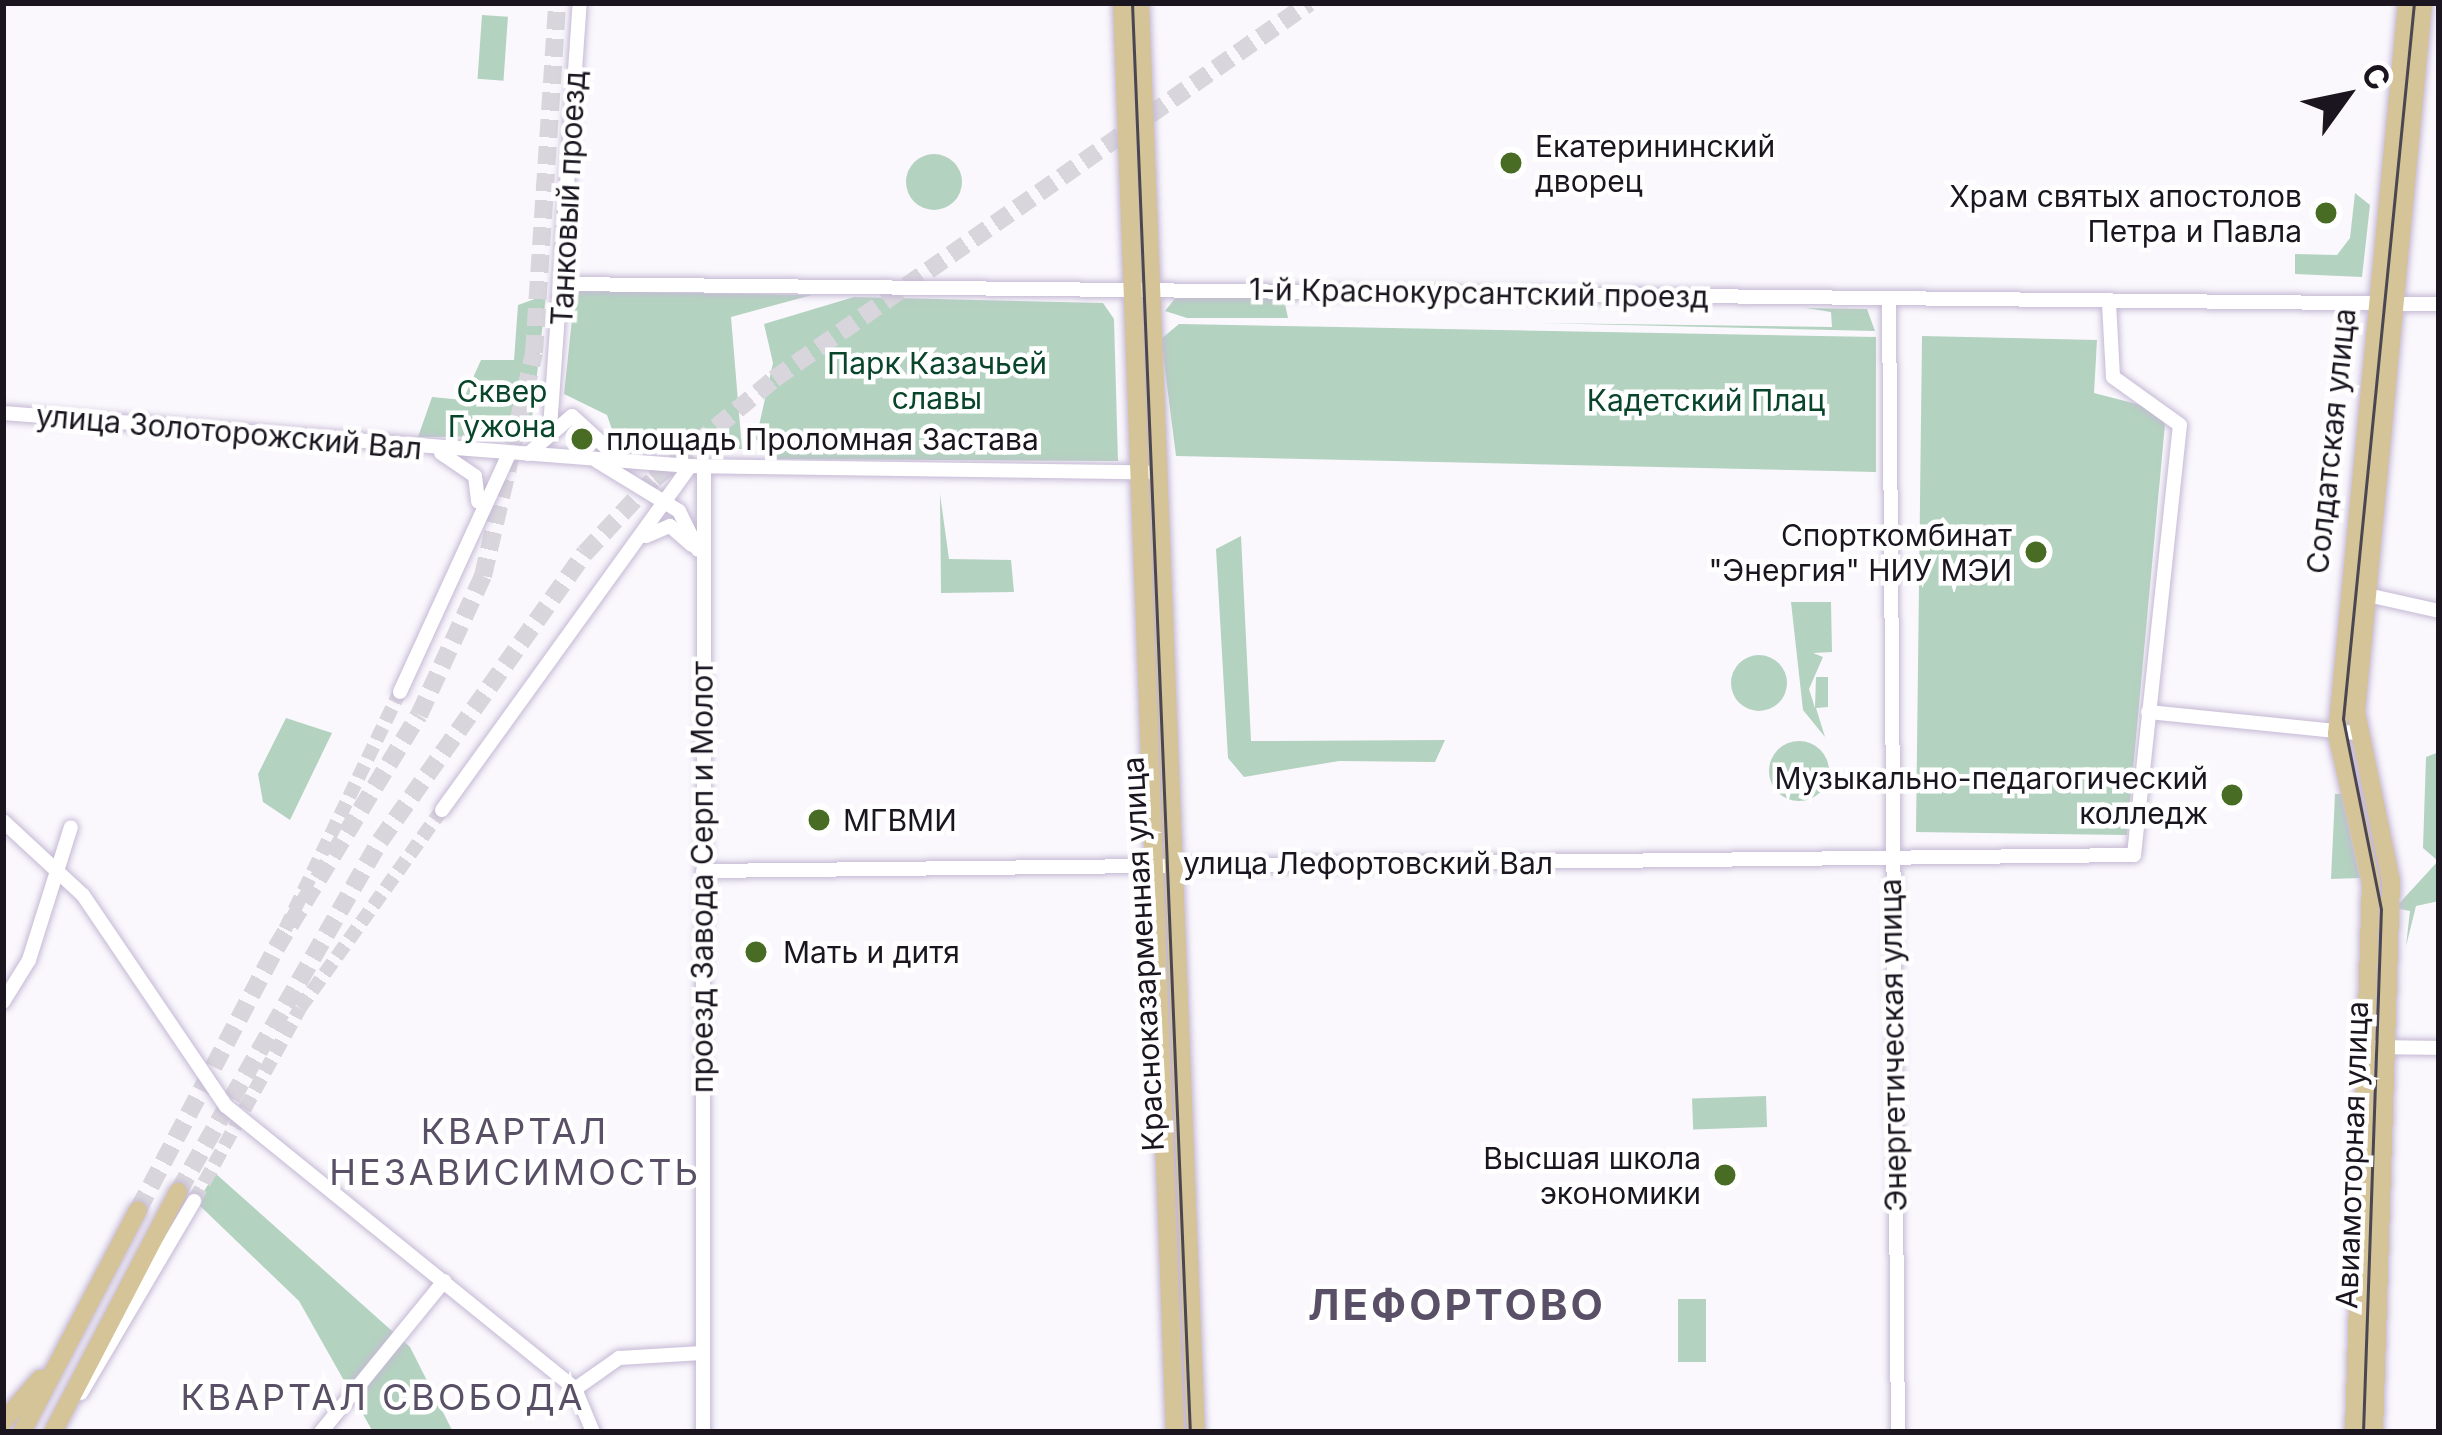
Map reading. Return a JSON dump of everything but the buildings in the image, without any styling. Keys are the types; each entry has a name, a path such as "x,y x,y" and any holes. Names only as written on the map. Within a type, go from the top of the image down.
{"main road":[{"path":"1122,3 1135,289"},
{"path":"1135,289 1140,3"},
{"name":"Солдатская улица","path":"2381,882 2347,734 2355,593 2408,3"},
{"name":"Солдатская улица","path":"2384,302 2423,3"},
{"name":"Красноказарменная улица","path":"1135,289 1159,863 1175,1432"},
{"name":"Красноказарменная улица","path":"1159,863 1196,1432"},
{"name":"Авиамоторная улица","path":"2354,1432 2364,1047 2381,882"},
{"name":"Авиамоторная улица","path":"2374,1432 2385,1048 2381,882"},
{"path":"54,1432 186,1196"},
{"path":"22,1432 138,1210"},
{"path":"3,1422 81,1321"}],"street":[{"name":"Танковый проезд","path":"549,430 580,3"},
{"name":"1-й Краснокурсантский проезд","path":"563,284 2439,304"},
{"name":"Энергетическая улица","path":"1889,298 1898,1432"},
{"path":"2108,302 2113,377 2180,425 2148,712 2347,734"},
{"path":"555,394 589,435 624,460"},
{"name":"улица Золоторожский Вал","path":"3,412 435,450 565,456"},
{"path":"526,455 549,430 572,416"},
{"path":"549,430 565,456"},
{"path":"565,456 589,435"},
{"path":"435,450 475,476 478,507"},
{"path":"400,692 478,507 509,454"},
{"path":"565,456 697,466 1142,472"},
{"path":"595,460 668,502 700,555"},
{"path":"442,810 697,466"},
{"name":"проезд Завода Серп и Молот","path":"697,466 703,1432"},
{"path":"642,538 670,526 700,555"},
{"path":"2355,593 2439,611"},
{"name":"улица Лефортовский Вал","path":"703,871 2134,855 2148,712"},
{"path":"3,821 58,866 226,1106 575,1388 593,1432"},
{"path":"3,1002 70,826"},
{"path":"2364,1047 2439,1048"},
{"path":"321,1432 444,1281"},
{"path":"575,1388 619,1358 702,1353"}],"green space":[{"path":"482,15 508,17 503,81 478,79"},
{"path":"934,154 954,162 962,182 954,202 934,210 914,202 906,182 914,162"},
{"path":"2355,193 2370,205 2362,277 2295,274 2295,254 2337,255 2350,238"},
{"name":"Парк Казачьей славы","path":"575,291 812,295 731,317 742,449 619,450 607,415 564,394"},
{"name":"Сквер Гужона","path":"546,295 530,436 418,437 432,397 463,400 481,360 514,360 518,305"},
{"path":"1177,296 1284,299 1288,318 1187,318 1165,311"},
{"name":"Парк Казачьей славы","path":"854,297 1103,303 1114,319 1118,461 773,459 756,439 773,363 764,324"},
{"path":"1806,308 1867,309 1875,331 1540,323 1832,327 1831,312"},
{"name":"Кадетский Плац","path":"1179,324 1876,337 1876,472 1176,456 1161,339"},
{"name":"Спорткомбинат \"Энергия\" НИУ МЭИ","path":"1922,336 2097,340 2094,393 2152,408 2165,424 2127,835 1916,832"},
{"path":"940,494 949,559 1011,560 1014,592 941,593"},
{"path":"1241,536 1251,741 1445,740 1435,762 1339,761 1244,777 1228,758 1216,549"},
{"path":"1791,602 1831,602 1832,652 1813,653 1823,657 1809,689 1815,708 1816,677 1828,677 1828,707 1816,708 1825,737 1803,710"},
{"path":"1759,655 1779,663 1787,683 1779,703 1759,711 1739,703 1731,683 1739,663"},
{"path":"286,718 332,733 290,820 263,802 258,774"},
{"path":"1799,741 1820,750 1829,771 1820,792 1799,801 1778,792 1769,771 1778,750"},
{"path":"2439,752 2439,901 2416,906 2406,946 2410,911 2395,908 2438,861 2423,848 2426,757"},
{"path":"2335,794 2341,794 2360,878 2331,879"},
{"path":"1766,1096 1767,1127 1693,1130 1692,1099"},
{"path":"215,1173 410,1347 453,1432 373,1432 299,1301 197,1203"},
{"path":"1678,1299 1706,1299 1706,1362 1678,1362"}],"tunnel":[{"path":"138,1210 276,948 419,715 483,576 534,353 557,3"},
{"path":"178,1192 380,841 585,553 654,479 774,379 1309,3"},
{"path":"276,948 400,692"},
{"path":"194,1201 300,1008 442,810"}],"tram line":[{"path":"1132,3 1190,1432"},
{"path":"2363,1432 2381,909 2343,719 2414,3"}],"place":[{"name":"Екатерининский дворец","path":"1511,163"},
{"name":"Храм святых апостолов Петра и Павла","path":"2326,213"},
{"name":"площадь Проломная Застава","path":"582,439"},
{"name":"Спорткомбинат \"Энергия\" НИУ МЭИ","path":"2036,552"},
{"name":"Музыкально-педагогический колледж","path":"2232,795"},
{"name":"МГВМИ","path":"819,820"},
{"name":"Мать и дитя","path":"756,952"},
{"name":"Высшая школа экономики","path":"1725,1175"}],"district":[{"name":"КВАРТАЛ НЕЗАВИСИМОСТЬ","path":"515,1152"},
{"name":"ЛЕФОРТОВО","path":"1457,1305"},
{"name":"КВАРТАЛ СВОБОДА","path":"383,1398"}]}
